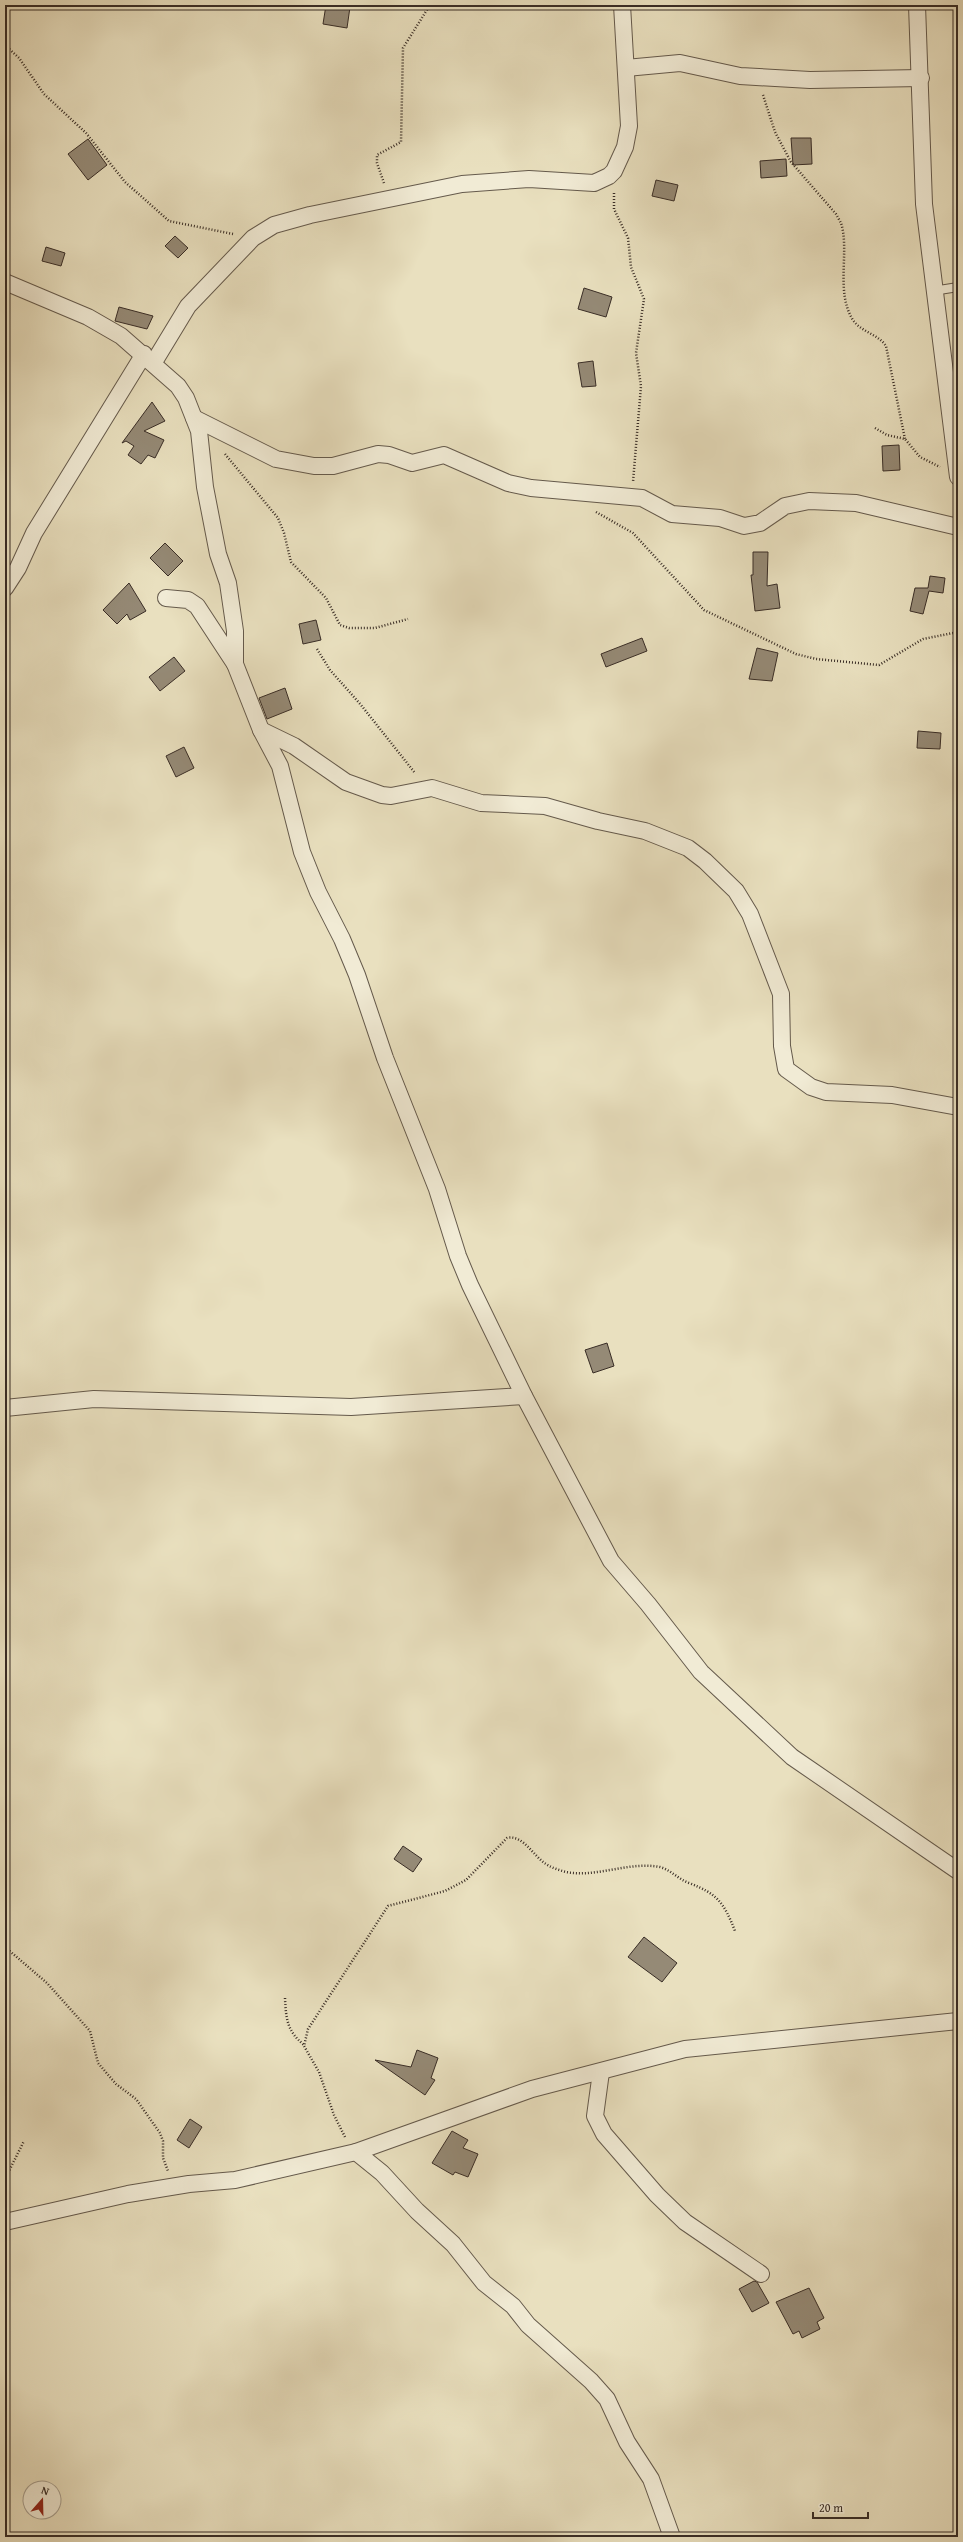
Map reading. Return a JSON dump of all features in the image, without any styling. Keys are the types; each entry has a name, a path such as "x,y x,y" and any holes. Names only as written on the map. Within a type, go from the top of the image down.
{"street":[{"path":"5,588 18,568 34,533 149,358 188,306 253,238 274,225 424,191 493,181 543,179 594,183 603,180 614,171 628,138 629,100 622,5"},
{"path":"916,5 921,78 924,204 933,291 958,475"},
{"path":"626,68 680,63 740,76 810,80 921,78"},
{"path":"5,282 88,317 121,336 149,358 178,386 199,431 205,487 218,554 228,582 235,630 235,664"},
{"path":"194,418 227,436 284,462 325,466 378,454 386,454 412,463 444,455 508,483 531,488 633,497 649,500 678,516 720,518 744,526 760,523 785,506 809,501 863,504 958,527"},
{"path":"166,598 188,600 197,606 235,664 261,730 280,766 302,852 357,975 385,1058 437,1189 458,1256 524,1396 611,1561 648,1604 701,1672 792,1757 958,1871"},
{"path":"261,730 294,746 346,782 382,795 391,796 432,788 481,803 546,806 598,821 645,831 688,848 705,861 736,891 750,914 781,994 782,1046 786,1069 811,1088 826,1092 892,1095 958,1107"},
{"path":"5,1408 94,1399 350,1407 524,1396"},
{"path":"5,2222 97,2200 182,2185 235,2180 356,2152 532,2089 685,2049 958,2021"},
{"path":"601,2072 595,2116 604,2134 657,2195 685,2222 761,2274"},
{"path":"356,2152 382,2173 417,2212 461,2253 484,2283 513,2306 528,2324 591,2381 607,2399 627,2442 651,2479 672,2537"}],"lane":[{"path":"933,291 958,287"}],"path":[{"path":"390,199 376,157 382,151 395,147 401,142 403,48 430,5"},
{"path":"5,46 19,58 44,94 86,133 125,182 169,221 253,238"},
{"path":"758,77 775,132 791,162 836,214 841,223 844,287 850,315 857,325 881,340 886,346 897,406 905,439 920,458 958,475"},
{"path":"614,171 614,209 626,230 628,258 644,299 636,353 641,386 636,435 633,497"},
{"path":"875,428 887,435 905,439"},
{"path":"221,450 278,518 284,533 291,562 326,598 340,625 354,629 375,628 408,619"},
{"path":"595,512 633,533 704,610 796,654 816,659 879,665 922,639 958,632"},
{"path":"317,649 330,670 361,705 403,759 432,788"},
{"path":"304,2046 308,2029 382,1912 392,1904 446,1891 466,1880 509,1837 515,1838 525,1845 546,1865 571,1873 606,1872 623,1868 651,1866 666,1869 688,1883 702,1888 720,1901 735,1931"},
{"path":"5,1947 47,1983 90,2031 98,2063 116,2084 136,2099 160,2132 164,2164 170,2175 182,2185"},
{"path":"285,1998 288,2028 294,2037 304,2046 319,2072 340,2132 356,2152"},
{"path":"5,2174 9,2171 24,2141"}],"building":[{"path":"326,5 350,7 347,28 323,24"},
{"path":"791,138 811,138 812,164 793,165"},
{"path":"88,139 107,165 88,180 68,154"},
{"path":"786,159 787,176 761,178 760,161"},
{"path":"656,180 678,185 674,201 652,196"},
{"path":"175,236 188,248 178,258 165,246"},
{"path":"46,247 65,253 61,266 42,261"},
{"path":"584,288 612,297 606,317 578,309"},
{"path":"119,307 153,316 147,329 115,321"},
{"path":"593,361 596,386 582,387 578,363"},
{"path":"152,402 165,421 144,431 164,440 155,458 148,455 141,464 128,455 134,446 126,441 122,443"},
{"path":"899,445 900,470 883,471 882,446"},
{"path":"165,543 183,561 168,576 150,558"},
{"path":"753,552 768,552 767,586 777,584 780,608 755,611 751,575 753,575"},
{"path":"930,576 945,578 943,593 929,591 923,614 910,611 915,588 928,588"},
{"path":"129,583 146,611 130,620 127,614 117,624 103,610"},
{"path":"316,620 321,640 303,644 299,624"},
{"path":"642,638 647,651 606,667 601,654"},
{"path":"757,648 778,653 772,681 749,679"},
{"path":"174,657 185,671 160,691 149,677"},
{"path":"285,688 292,709 267,719 259,698"},
{"path":"918,731 941,733 940,749 917,748"},
{"path":"184,747 194,768 176,777 166,756"},
{"path":"607,1343 614,1366 593,1373 585,1350"},
{"path":"403,1846 422,1859 413,1872 394,1859"},
{"path":"644,1937 677,1963 662,1982 628,1957"},
{"path":"417,2050 438,2058 431,2078 435,2080 425,2095 375,2060 411,2067"},
{"path":"190,2119 202,2127 189,2148 177,2140"},
{"path":"452,2131 468,2140 463,2148 478,2154 468,2177 455,2172 453,2175 432,2163"},
{"path":"754,2281 757,2282 769,2303 752,2312 739,2289"},
{"path":"809,2288 824,2318 817,2322 820,2329 802,2338 799,2331 793,2334 776,2302"}]}
